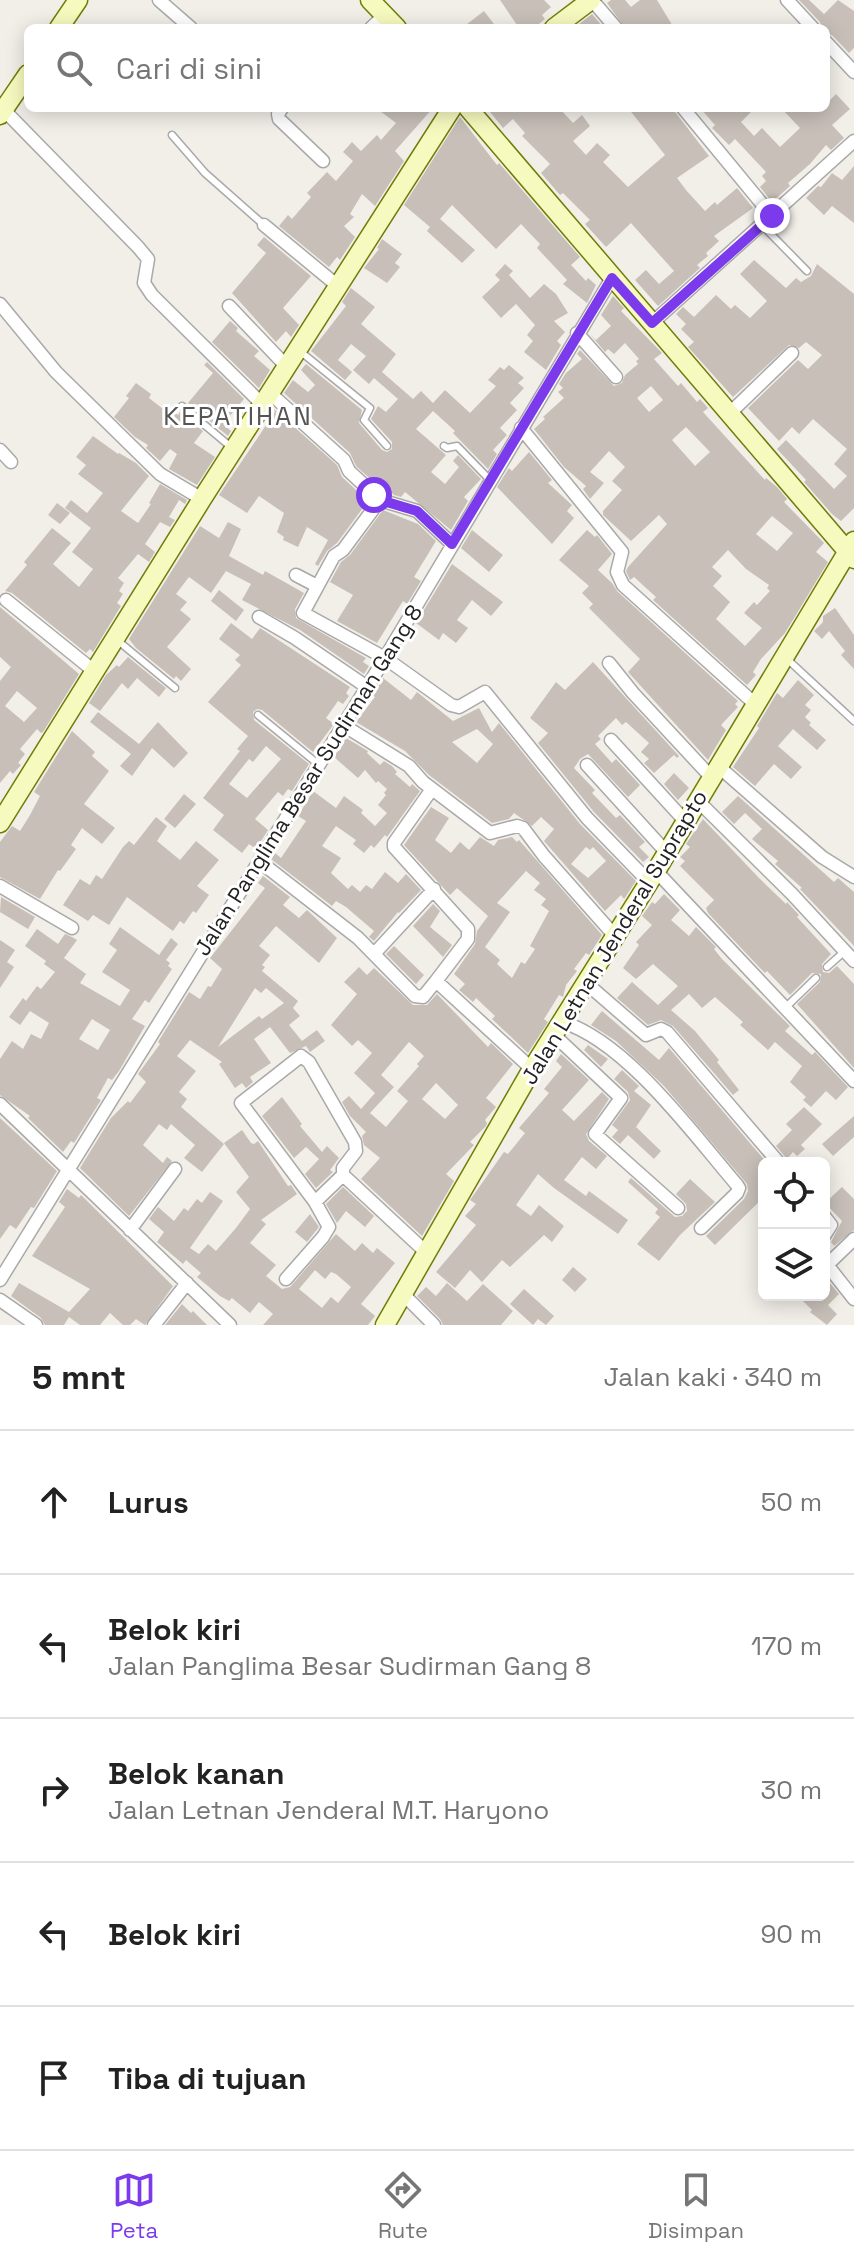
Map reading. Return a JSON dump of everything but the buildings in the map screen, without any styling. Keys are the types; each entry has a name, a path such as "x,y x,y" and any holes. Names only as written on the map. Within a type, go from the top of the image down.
{"main road":[{"path":"62,24 78,0"},
{"path":"370,0 391,21"},
{"path":"559,24 592,0"},
{"path":"1,110 24,79"},
{"path":"0,823 449,112"},
{"path":"471,112 612,278 852,551"},
{"name":"Jalan Letnan Jenderal Suprapto","path":"385,1325 532,1069 852,551"}],"street":[{"path":"159,0 186,24"},
{"path":"592,0 613,24"},
{"path":"787,0 809,24"},
{"path":"830,46 854,72"},
{"path":"1,110 148,259 144,283 152,295 267,400 344,460 349,471 380,500 417,511 452,544"},
{"path":"279,112 279,119 323,161"},
{"path":"686,112 767,221"},
{"path":"652,323 854,141"},
{"path":"264,225 339,287"},
{"name":"Jalan Panglima Besar Sudirman Gang 8","path":"0,1280 385,658 612,278"},
{"path":"0,304 56,372 160,474 202,499"},
{"path":"229,306 288,368"},
{"path":"577,333 616,377"},
{"path":"730,413 792,353"},
{"path":"521,428 622,552 617,572 623,585 755,704"},
{"path":"0,450 11,462"},
{"path":"380,500 343,550 334,556 303,613 385,658 455,707 462,706 481,692 487,694 587,818 653,876 854,1081"},
{"path":"296,575 317,586"},
{"path":"6,600 94,671"},
{"path":"259,617 367,687"},
{"path":"609,663 633,693 714,772 822,857 854,877"},
{"path":"343,725 409,766 432,789 490,833 512,827 523,828 562,878 614,935"},
{"path":"611,740 685,821"},
{"path":"587,765 667,853"},
{"path":"259,861 347,929 418,998 423,997 469,934 434,889 394,847 432,789"},
{"path":"697,800 854,961"},
{"path":"0,886 72,928"},
{"path":"374,954 434,889"},
{"path":"436,981 532,1069"},
{"path":"586,983 646,1035 661,1029 667,1032 774,1157"},
{"path":"558,1028 621,1098 595,1134 678,1208"},
{"path":"558,1028 593,1035 619,1055 737,1185 737,1193 701,1228"},
{"path":"286,1279 328,1230 328,1224 241,1103 301,1056 309,1062 357,1145 343,1168 343,1175 315,1202"},
{"path":"0,1104 230,1325"},
{"path":"130,1230 175,1169"},
{"path":"343,1175 428,1254"},
{"path":"830,1260 854,1239"},
{"path":"830,1268 854,1299"},
{"path":"154,1325 187,1283"},
{"path":"403,1294 434,1325"},
{"path":"0,1300 36,1325"}],"lane":[{"path":"172,135 205,173 264,225"},
{"path":"767,221 807,271"},
{"path":"299,350 370,408 364,420 387,446"},
{"path":"182,406 234,450"},
{"path":"444,446 457,446 490,480"},
{"path":"115,637 175,688"},
{"path":"785,656 854,721"},
{"path":"258,715 318,764"},
{"path":"827,967 845,951"},
{"path":"785,1008 816,978"}],"district":[{"name":"KEPATIHAN","path":"238,416"}],"route":[{"path":"374,495 380,500 417,511 452,544 612,278 652,323 772,216"}]}
